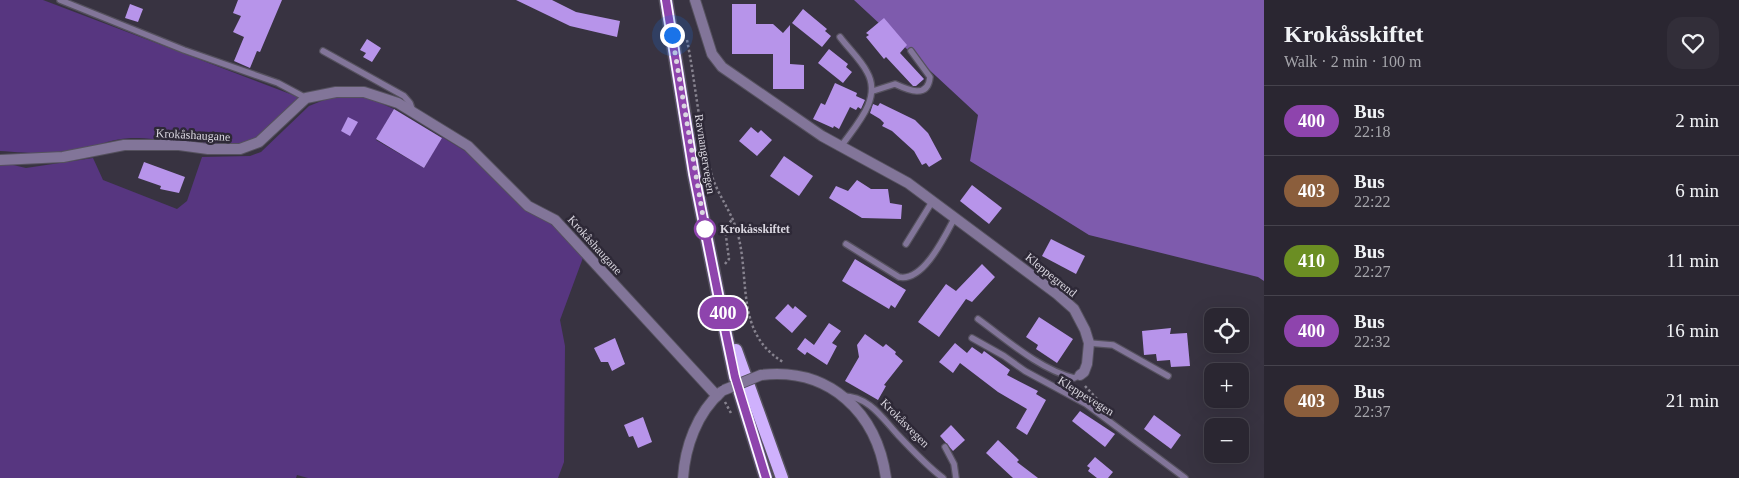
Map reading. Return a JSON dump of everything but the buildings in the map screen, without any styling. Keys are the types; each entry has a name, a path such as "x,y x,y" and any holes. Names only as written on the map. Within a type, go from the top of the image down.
{"main road":[{"name":"Ravnangervegen","path":"666,0 694,174 735,377 766,478"},
{"name":"Ravnangervegen","path":"723,312 782,478"}],"street":[{"name":"Kleppegrend","path":"695,0 712,54 722,67 822,136 886,169 1010,258 1074,309 1085,330 1089,343 1087,364 1084,372 1080,375"},
{"name":"Krokåshaugane","path":"0,160 63,157 114,145 179,145 208,149 240,149 259,142 306,98 336,92 364,92 386,97 468,146 528,206 555,220 721,393"},
{"name":"Krokåsvegen","path":"683,478 684,463 699,419 721,393 761,374 795,376 832,389 843,396 871,427 883,457 886,478"}],"lane":[{"path":"60,0 184,50 278,83 306,98"},
{"path":"840,37 866,70 873,83 873,91 865,111 842,145"},
{"name":"Krokåshaugane","path":"323,51 404,96 410,103 413,114"},
{"path":"873,91 895,84 912,92 919,92 926,87 930,77 911,51"},
{"path":"906,244 932,202"},
{"path":"846,244 899,277 907,278 914,275 931,257 954,219"},
{"name":"Kleppegrend","path":"978,319 1009,342 1060,373 1074,378 1080,375"},
{"name":"Kleppevegen","path":"972,338 1004,356 1025,371 1086,404 1185,478"},
{"path":"1089,343 1113,346 1168,376"},
{"name":"Krokåsvegen","path":"843,396 850,396 868,404 880,413 899,436 943,478"},
{"path":"945,447 954,464 956,478"}],"path":[{"path":"685,33 712,174 733,218 740,243 748,312 755,335 765,349 789,366 795,376"},
{"path":"713,270 729,262 724,229 733,218"}],"shaded area":[{"path":"0,0 43,0 298,97 263,136 249,144 238,146 131,138 115,140 65,153 47,154 0,151"},
{"path":"854,0 1264,0 1264,281 1258,277 1089,235 970,161 978,115"},
{"path":"334,96 366,97 394,109 376,140 424,168 442,137 480,160 552,222 584,255 560,320 565,346 564,462 558,478 308,478 297,475 296,478 0,478 0,162 26,168 93,158 103,180 177,209 187,201 202,157 250,156 261,152 309,106"}],"bus line":[{"name":"400","path":"666,0 694,174 726,334 735,377 766,478"}],"place":[{"name":"Krokåsskiftet","path":"705,229"}],"route":[{"path":"672,35 694,174 706,234 705,229"}]}
